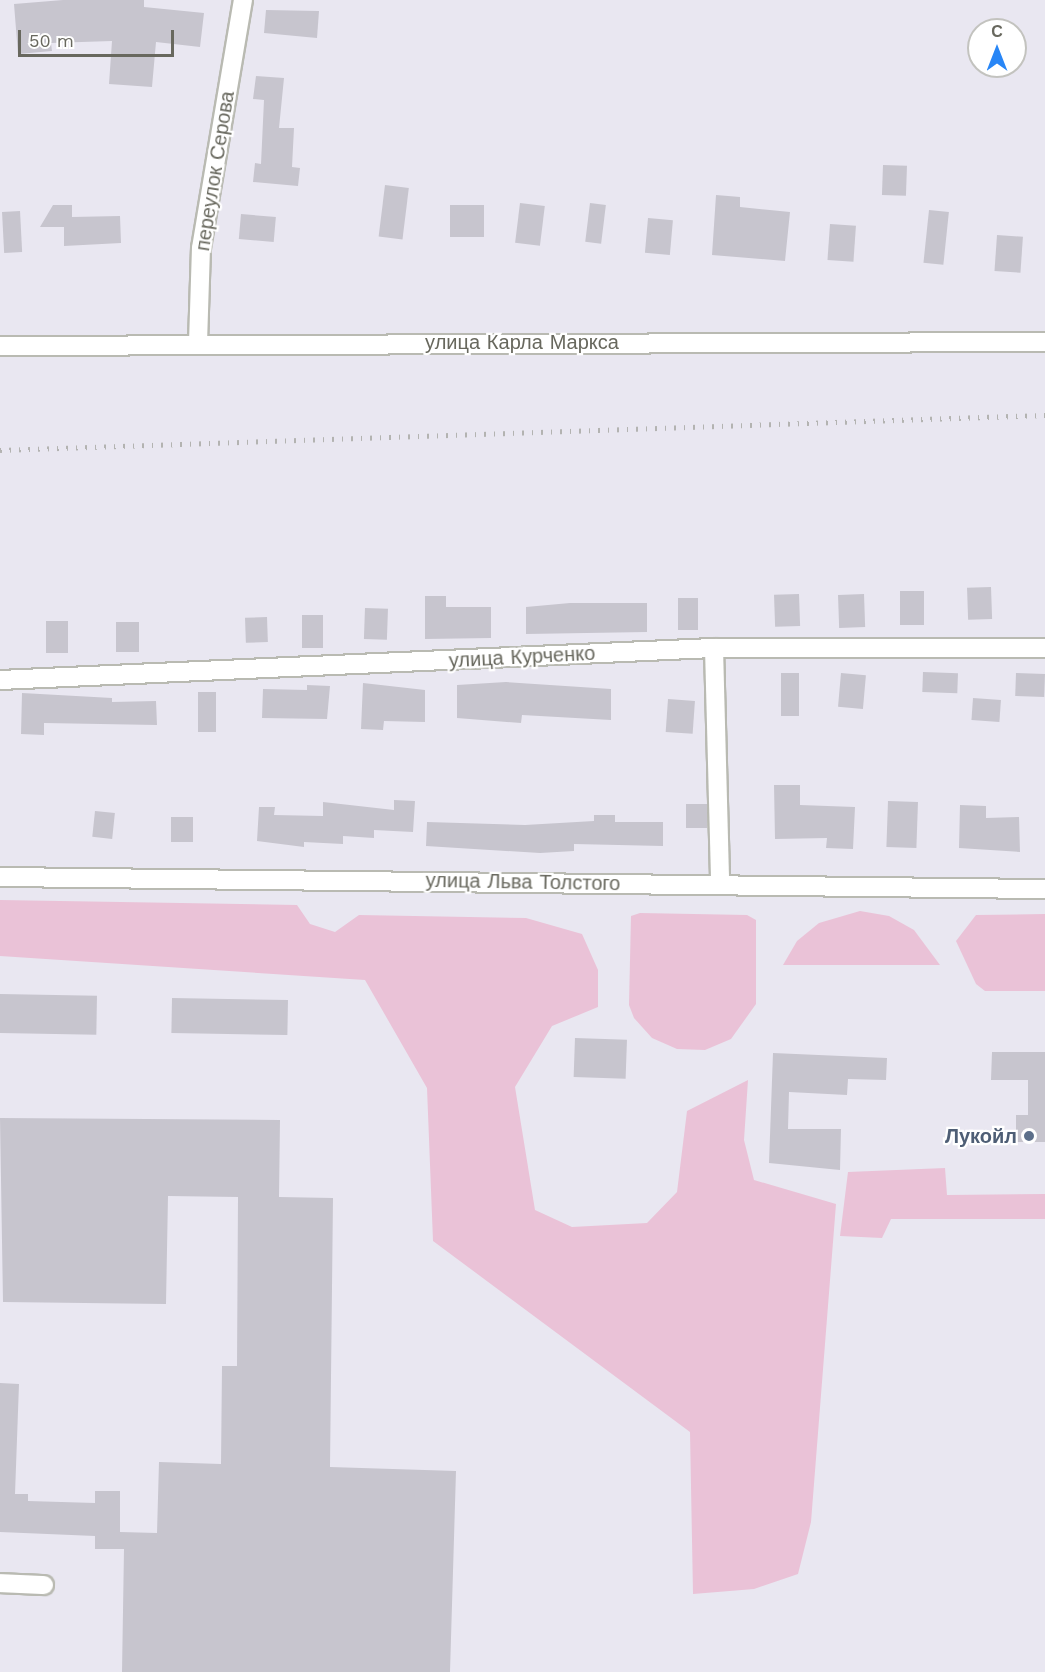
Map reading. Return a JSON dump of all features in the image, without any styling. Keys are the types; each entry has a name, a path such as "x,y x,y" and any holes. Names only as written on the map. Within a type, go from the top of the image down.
{"street":[{"name":"переулок Серова","path":"198,343 201,248 243,0"},
{"name":"улица Карла Маркса","path":"0,346 198,343 1045,342"},
{"name":"улица Курченко","path":"0,680 714,648 1045,648"},
{"path":"714,648 720,884"},
{"name":"улица Льва Толстого","path":"0,877 720,884 1045,890"},
{"path":"0,1583 44,1585"}],"shaded area":[{"path":"0,900 297,905 310,924 335,932 359,915 526,918 582,934 598,970 598,1007 552,1026 515,1087 535,1210 572,1227 647,1223 677,1192 687,1111 748,1080 744,1140 754,1180 836,1204 811,1522 798,1574 754,1589 693,1594 690,1432 433,1241 427,1088 365,980 0,956"},
{"path":"860,911 889,916 914,930 940,965 783,965 797,941 819,923"},
{"path":"640,913 747,915 756,920 756,1004 731,1039 705,1050 677,1049 652,1038 634,1018 629,1005 631,916"},
{"path":"1045,914 1045,991 985,991 976,984 956,941 976,915"},
{"path":"945,1168 947,1195 1045,1194 1045,1219 891,1219 882,1238 840,1236 848,1172"}],"building":[{"path":"63,0 144,0 144,7 204,13 200,47 156,42 152,87 109,84 112,41 51,43 52,51 18,54 14,4"},
{"path":"266,10 319,11 317,38 264,33"},
{"path":"256,76 284,78 279,128 294,128 292,167 300,168 298,186 253,182 255,163 261,164 264,100 253,99"},
{"path":"883,165 907,166 906,196 882,195"},
{"path":"385,185 409,188 402,240 379,237"},
{"path":"716,195 740,197 740,207 790,212 785,261 712,255"},
{"path":"520,203 545,206 540,246 515,243"},
{"path":"590,203 606,205 601,244 585,242"},
{"path":"53,205 72,205 72,217 120,216 121,243 64,246 64,227 40,227"},
{"path":"450,205 484,205 484,237 450,237"},
{"path":"929,210 949,212 943,265 923,263"},
{"path":"20,211 22,252 4,253 2,212"},
{"path":"241,214 276,217 274,242 239,239"},
{"path":"648,218 673,220 670,255 645,253"},
{"path":"830,224 856,226 853,262 827,260"},
{"path":"997,235 1023,237 1020,273 994,271"},
{"path":"991,587 992,619 968,620 967,588"},
{"path":"900,591 924,591 924,625 900,625"},
{"path":"799,594 800,626 775,627 774,595"},
{"path":"864,594 865,627 839,628 838,595"},
{"path":"425,596 446,596 446,607 491,607 491,638 425,639"},
{"path":"678,598 698,598 698,630 678,630"},
{"path":"570,603 647,603 647,632 526,634 526,607"},
{"path":"365,608 388,609 387,640 364,639"},
{"path":"302,615 323,615 323,648 302,648"},
{"path":"267,617 268,642 246,643 245,618"},
{"path":"46,621 68,621 68,653 46,653"},
{"path":"116,622 139,622 139,652 116,652"},
{"path":"923,672 958,673 957,693 922,692"},
{"path":"781,673 799,673 799,716 781,716"},
{"path":"841,673 866,675 863,709 838,707"},
{"path":"1016,673 1045,674 1044,697 1015,696"},
{"path":"506,682 611,689 611,720 522,715 521,723 457,718 457,685"},
{"path":"363,683 425,690 425,722 384,721 383,730 361,729"},
{"path":"307,685 330,686 327,719 262,718 263,689 307,690"},
{"path":"198,692 216,692 216,732 198,732"},
{"path":"22,693 112,698 112,702 156,701 157,725 44,723 44,735 21,734"},
{"path":"973,698 1001,700 999,722 971,720"},
{"path":"668,699 695,701 693,734 666,732"},
{"path":"774,785 800,785 800,805 855,807 853,849 826,848 827,838 775,839"},
{"path":"394,800 415,801 413,832 374,830 374,838 343,836 343,844 304,842 304,847 257,841 259,807 275,807 274,815 323,816 323,802 394,810"},
{"path":"888,801 918,802 916,848 886,847"},
{"path":"686,804 707,804 707,828 686,828"},
{"path":"960,805 986,806 986,818 1019,817 1020,852 959,848"},
{"path":"95,811 115,813 112,839 92,837"},
{"path":"594,815 615,815 615,822 663,822 663,846 574,844 574,851 540,853 426,846 427,822 525,825 594,821"},
{"path":"171,817 193,817 193,842 171,842"},
{"path":"0,994 97,996 96,1035 0,1033"},
{"path":"172,998 288,1000 287,1035 171,1033"},
{"path":"575,1038 627,1040 626,1079 574,1077"},
{"path":"992,1052 1045,1052 1045,1142 1016,1142 1016,1115 1028,1115 1028,1080 991,1080"},
{"path":"773,1053 887,1058 886,1080 848,1079 847,1095 789,1092 788,1129 841,1129 840,1170 769,1163"},
{"path":"0,1118 280,1120 279,1197 333,1198 330,1467 456,1471 450,1672 122,1672 124,1549 95,1549 95,1536 0,1532 0,1383 19,1384 15,1494 28,1494 28,1501 95,1503 95,1491 120,1491 120,1532 157,1533 159,1462 221,1464 222,1366 237,1366 238,1197 168,1196 166,1304 3,1302"}],"railway":[{"path":"0,450 1045,415"}],"place":[{"name":"Лукойл","path":"1029,1136"}]}
